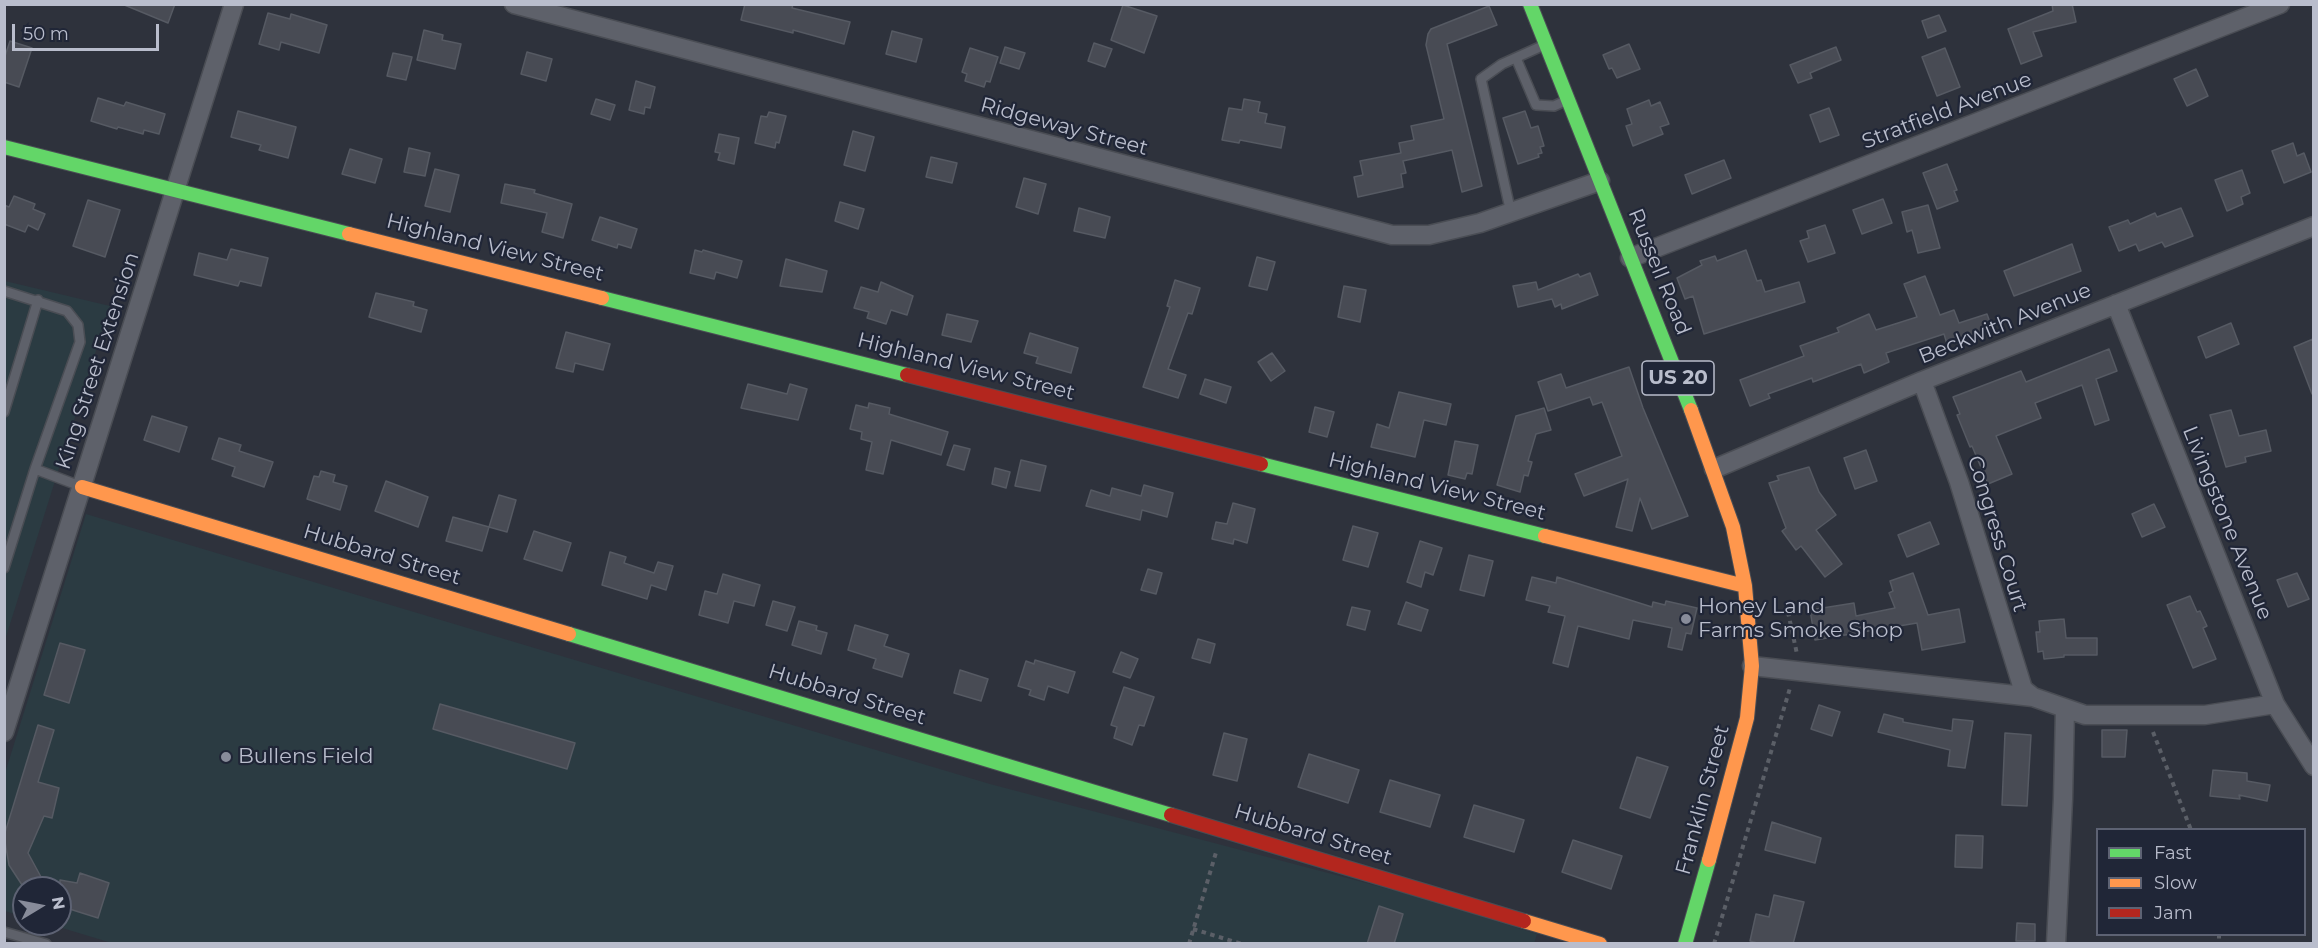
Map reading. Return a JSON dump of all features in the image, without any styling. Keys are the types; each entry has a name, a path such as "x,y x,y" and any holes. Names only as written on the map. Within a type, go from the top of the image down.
{"street":[{"name":"King Street Extension","path":"4,732 234,4"},
{"name":"Ridgeway Street","path":"514,4 1371,231 1410,237 1429,235 1512,213 1600,181"},
{"name":"Russell Road","path":"1530,4 1714,468 1733,527 1746,586 1752,666"},
{"name":"Stratfield Avenue","path":"1630,258 2280,4"},
{"name":"Highland View Street","path":"4,147 176,188 1746,586"},
{"name":"Beckwith Avenue","path":"1714,468 1922,381 2313,226"},
{"name":"Livingstone Avenue","path":"2116,304 2275,704 2312,760"},
{"name":"Congress Court","path":"1922,381 1959,482 2023,689 2033,697"},
{"name":"Hubbard Street","path":"82,487 1600,944"},
{"path":"1752,666 2033,697 2085,716 2205,715 2275,704"},
{"name":"Franklin Street","path":"1685,944 1739,754 1752,666"},
{"path":"2056,944 2065,710"}],"lane":[{"path":"1512,213 1481,79 1516,58 1546,44"},
{"path":"1516,58 1536,105 1554,106 1568,100"},
{"path":"4,291 67,311 78,325 80,342 35,469 4,568"},
{"path":"4,412 38,300"},
{"path":"35,469 82,487"},
{"path":"4,932 46,944"}],"path":[{"path":"1788,612 1797,655"},
{"path":"1714,944 1791,686"},
{"path":"2146,714 2190,828"},
{"path":"1189,944 1220,841"},
{"path":"1193,929 1242,944"}],"shaded area":[{"path":"5,281 110,306 5,640"},
{"path":"86,514 990,784 1427,899 1537,934 1534,944 115,944 72,931 72,876 12,876 12,913 5,911 5,773"}],"building":[{"path":"122,4 175,4 168,23"},
{"path":"745,4 793,4 792,8 850,22 844,44 793,30 793,33 741,20"},
{"path":"2052,4 2072,4 2076,22 2033,32 2042,56 2021,64 2008,29 2053,11"},
{"path":"1123,5 1157,16 1144,53 1111,40"},
{"path":"1489,6 1497,25 1447,44 1482,186 1462,192 1452,150 1403,161 1406,173 1401,174 1403,187 1358,197 1354,177 1363,175 1360,161 1401,153 1399,143 1414,140 1411,126 1444,119 1426,45 1431,29"},
{"path":"268,13 290,19 291,14 327,25 319,53 281,42 279,50 259,44"},
{"path":"1939,15 1946,31 1928,38 1922,21"},
{"path":"424,30 443,35 442,40 461,44 455,69 417,60"},
{"path":"892,31 922,39 916,62 886,54"},
{"path":"10,41 32,48 19,87 4,82 4,59"},
{"path":"1094,43 1112,49 1105,67 1088,61"},
{"path":"1629,44 1640,69 1617,78 1612,68 1609,69 1603,55"},
{"path":"1005,47 1025,53 1019,69 1000,63"},
{"path":"1836,47 1841,60 1810,73 1812,78 1798,83 1790,65"},
{"path":"970,48 998,57 990,82 986,81 984,87 965,81 967,74 962,72"},
{"path":"1945,48 1960,87 1937,96 1922,57"},
{"path":"527,52 552,59 546,81 521,74"},
{"path":"393,53 412,57 406,80 387,76"},
{"path":"2196,69 2208,96 2187,106 2174,79"},
{"path":"636,81 655,87 650,108 645,107 644,114 629,110"},
{"path":"98,98 124,106 126,102 165,114 159,134 144,130 143,134 91,121"},
{"path":"596,99 615,105 610,120 591,114"},
{"path":"1244,99 1260,102 1258,112 1267,114 1265,123 1285,127 1281,148 1240,140 1239,143 1222,140 1229,108 1242,110"},
{"path":"1649,100 1651,106 1660,102 1669,124 1660,127 1663,134 1633,146 1626,126 1632,124 1627,109"},
{"path":"1829,108 1839,135 1820,142 1810,115"},
{"path":"238,111 296,127 288,158 259,150 261,145 231,137"},
{"path":"1525,111 1531,128 1538,126 1544,146 1540,147 1542,153 1538,154 1539,157 1518,164 1503,118"},
{"path":"769,112 786,116 779,143 776,142 775,148 755,143 761,116 767,117"},
{"path":"853,131 874,137 865,171 844,165"},
{"path":"719,134 739,138 734,164 718,160 720,153 715,152"},
{"path":"2293,143 2297,156 2304,153 2311,172 2284,183 2272,151"},
{"path":"409,148 430,153 425,176 404,172"},
{"path":"350,149 382,159 375,183 342,174"},
{"path":"931,157 957,163 952,183 926,177"},
{"path":"1724,160 1731,178 1692,194 1685,175"},
{"path":"1947,164 1957,190 1954,191 1958,201 1937,209 1923,173"},
{"path":"435,169 459,175 450,212 425,206"},
{"path":"2242,170 2250,193 2241,197 2243,204 2227,211 2215,180"},
{"path":"1024,178 1046,184 1038,214 1016,207"},
{"path":"505,184 535,190 534,193 572,204 563,238 542,232 547,213 501,203"},
{"path":"14,196 35,204 33,209 45,214 38,230 28,225 25,232 4,224 4,205 9,207"},
{"path":"1883,199 1892,223 1862,234 1853,210"},
{"path":"88,200 120,210 105,257 73,246"},
{"path":"840,202 864,209 858,229 835,221"},
{"path":"1928,205 1940,248 1918,253 1912,230 1907,232 1902,212"},
{"path":"1079,208 1110,217 1105,238 1074,231"},
{"path":"2181,208 2193,236 2165,247 2162,242 2139,251 2136,244 2119,251 2109,227 2128,220 2130,224 2155,213 2157,217"},
{"path":"600,217 637,229 631,248 618,244 617,248 592,240"},
{"path":"1825,225 1835,253 1808,262 1800,241 1809,238 1807,231"},
{"path":"2072,244 2081,271 2014,296 2004,271"},
{"path":"231,249 268,258 261,286 240,281 238,286 194,275 199,253 227,260"},
{"path":"695,250 702,252 703,250 742,261 737,278 716,272 714,279 690,273"},
{"path":"1746,250 1757,281 1761,280 1765,292 1799,282 1805,302 1704,334 1693,296 1685,299 1677,278 1702,265 1700,261 1715,256 1717,261"},
{"path":"1257,257 1275,262 1267,290 1249,286"},
{"path":"786,259 827,271 822,292 780,286"},
{"path":"1590,273 1598,295 1562,309 1561,304 1555,307 1552,299 1518,307 1513,286 1536,282 1538,290 1578,274 1580,277"},
{"path":"1925,276 1940,315 1954,310 1959,323 1987,314 1992,328 1947,344 1944,334 1886,353 1889,362 1864,373 1861,364 1813,382 1812,378 1768,394 1770,398 1750,406 1740,380 1804,356 1800,346 1839,332 1837,328 1869,314 1876,330 1917,317 1904,284"},
{"path":"1175,280 1200,288 1192,314 1188,313 1168,369 1186,375 1178,398 1143,387 1170,307 1167,306"},
{"path":"881,282 913,296 907,315 891,310 886,324 867,318 869,312 854,308 861,287 878,292"},
{"path":"1344,286 1366,290 1360,322 1338,317"},
{"path":"376,293 414,302 413,306 427,310 421,332 369,317"},
{"path":"947,314 978,321 971,342 942,335"},
{"path":"2231,323 2239,344 2206,358 2198,337"},
{"path":"566,332 610,344 603,370 575,363 573,372 556,368"},
{"path":"1030,333 1078,348 1071,373 1036,363 1038,357 1024,353"},
{"path":"2313,339 2313,394 2312,394 2294,347"},
{"path":"2109,349 2117,371 2096,379 2109,420 2095,425 2082,385 2035,403 2041,418 1996,436 2012,474 1988,484 1957,415 1960,414 1953,397 2021,371 2026,382"},
{"path":"1272,353 1285,371 1271,381 1258,362"},
{"path":"1629,367 1643,408 1688,516 1652,529 1640,498 1632,531 1616,527 1628,479 1584,496 1575,474 1622,456 1602,402 1593,405 1590,397 1548,411 1538,382 1561,374 1566,388"},
{"path":"1205,379 1231,387 1226,403 1200,394"},
{"path":"748,384 787,394 790,384 807,389 798,420 741,408"},
{"path":"1399,392 1451,404 1446,425 1424,420 1415,457 1371,447 1377,424 1389,428"},
{"path":"869,403 890,408 889,414 948,432 941,455 891,440 883,474 866,470 872,442 861,439 862,432 850,429 856,405 868,408"},
{"path":"1315,407 1334,412 1327,437 1309,432"},
{"path":"1544,408 1551,430 1536,434 1528,461 1532,462 1528,476 1524,475 1520,492 1497,485 1516,416"},
{"path":"2231,410 2239,436 2266,430 2271,451 2245,457 2246,462 2226,467 2210,415"},
{"path":"152,416 187,427 179,452 144,440"},
{"path":"219,438 241,445 239,451 273,462 264,487 232,476 235,467 212,459"},
{"path":"1455,441 1478,445 1472,474 1467,473 1465,479 1448,475"},
{"path":"954,445 970,449 964,470 947,465"},
{"path":"1866,450 1877,481 1855,489 1844,458"},
{"path":"1021,460 1046,466 1040,491 1015,486"},
{"path":"1809,467 1819,492 1836,515 1816,530 1842,564 1825,577 1801,546 1796,550 1782,531 1786,528 1769,483 1779,480 1777,476"},
{"path":"995,468 1010,472 1006,488 992,484"},
{"path":"321,471 335,475 333,482 347,486 340,510 307,499 314,476 319,477"},
{"path":"386,481 428,497 418,527 375,511"},
{"path":"1144,485 1173,493 1167,517 1142,510 1140,520 1086,506 1091,490 1110,496 1112,488 1141,496"},
{"path":"499,495 516,500 507,532 489,527"},
{"path":"1233,503 1255,509 1247,543 1234,539 1233,544 1212,539 1216,522 1227,524"},
{"path":"2154,504 2165,527 2142,537 2132,514"},
{"path":"453,517 489,527 482,551 446,541"},
{"path":"1930,522 1939,544 1907,557 1898,535"},
{"path":"1353,526 1378,533 1368,567 1343,560"},
{"path":"534,531 571,543 562,571 524,559"},
{"path":"1420,541 1442,548 1433,575 1425,572 1421,587 1407,582"},
{"path":"610,552 626,557 624,563 654,573 658,562 673,566 666,590 651,585 647,599 602,585"},
{"path":"1469,555 1493,561 1484,596 1460,590"},
{"path":"1148,569 1162,573 1156,594 1141,590"},
{"path":"1913,573 1928,615 1959,609 1965,642 1922,650 1917,623 1815,640 1810,610 1854,603 1856,616 1895,608 1889,593 1893,591 1890,581"},
{"path":"2297,573 2309,599 2288,607 2277,580"},
{"path":"723,574 760,585 754,606 734,601 728,623 699,615 705,591 717,594"},
{"path":"1532,577 1556,583 1557,577 1652,607 1653,602 1665,605 1666,601 1697,608 1691,634 1686,633 1682,650 1668,647 1672,628 1633,620 1629,639 1578,626 1568,667 1553,663 1565,616 1548,612 1550,606 1526,600"},
{"path":"2190,596 2207,626 2203,628 2216,659 2193,668 2167,605"},
{"path":"773,601 795,607 787,631 766,625"},
{"path":"1406,602 1428,610 1421,631 1398,624"},
{"path":"1352,607 1370,611 1365,630 1347,625"},
{"path":"2064,619 2066,638 2097,638 2097,655 2064,655 2064,657 2044,659 2043,651 2038,652 2036,632 2040,632 2039,621"},
{"path":"799,621 817,626 816,630 827,633 821,654 792,645"},
{"path":"855,625 888,635 884,646 909,654 902,677 873,668 876,659 848,650"},
{"path":"1198,639 1215,644 1210,663 1192,658"},
{"path":"60,643 85,650 69,703 44,695"},
{"path":"1121,652 1138,659 1130,678 1113,672"},
{"path":"1035,660 1075,672 1068,693 1048,686 1044,700 1029,695 1031,690 1018,686 1026,661 1034,664"},
{"path":"960,670 988,679 981,701 954,693"},
{"path":"1124,687 1154,697 1144,726 1139,725 1132,745 1114,738 1117,727 1111,725"},
{"path":"440,704 575,743 567,769 433,729"},
{"path":"1819,705 1840,712 1832,736 1811,729"},
{"path":"1884,714 1903,719 1903,722 1952,731 1953,719 1973,721 1965,768 1948,766 1950,750 1878,732"},
{"path":"38,725 54,730 38,782 59,788 52,818 44,816 28,853 40,876 16,876 9,865 4,836"},
{"path":"2102,730 2127,730 2125,757 2102,757"},
{"path":"1224,733 1247,739 1237,781 1213,775"},
{"path":"2005,733 2031,735 2027,806 2002,805"},
{"path":"1309,754 1359,770 1348,803 1298,787"},
{"path":"1637,757 1668,767 1650,818 1620,808"},
{"path":"2213,770 2247,773 2247,781 2270,785 2267,801 2239,795 2240,799 2210,796"},
{"path":"1390,780 1440,795 1430,827 1380,812"},
{"path":"1474,805 1524,820 1514,852 1464,837"},
{"path":"1772,822 1821,838 1815,863 1765,850"},
{"path":"1956,835 1983,836 1982,868 1955,867"},
{"path":"1573,840 1622,856 1611,889 1562,872"},
{"path":"80,873 109,883 98,918 72,910 72,882 77,883"},
{"path":"1774,895 1804,902 1793,944 1761,944 1750,941 1756,914 1769,917"},
{"path":"1379,906 1403,914 1394,944 1367,944"},
{"path":"2017,923 2035,924 2035,941 2016,941"}],"traffic: fast":[{"path":"1530,4 1691,410"},
{"path":"4,147 349,234"},
{"path":"602,298 907,375"},
{"path":"1261,464 1545,536"},
{"path":"569,634 1171,815"},
{"path":"1685,944 1709,860"}],"traffic: slow":[{"path":"349,234 602,298"},
{"path":"1691,410 1733,527 1745,586 1752,666 1747,718 1709,860"},
{"path":"82,487 569,634"},
{"path":"1545,536 1745,586"},
{"path":"1524,921 1600,944"}],"traffic: jam":[{"path":"907,375 1261,464"},
{"path":"1171,815 1524,921"}],"place":[{"name":"Honey Land Farms Smoke Shop","path":"1686,619"},
{"name":"Bullens Field","path":"226,757"}]}
